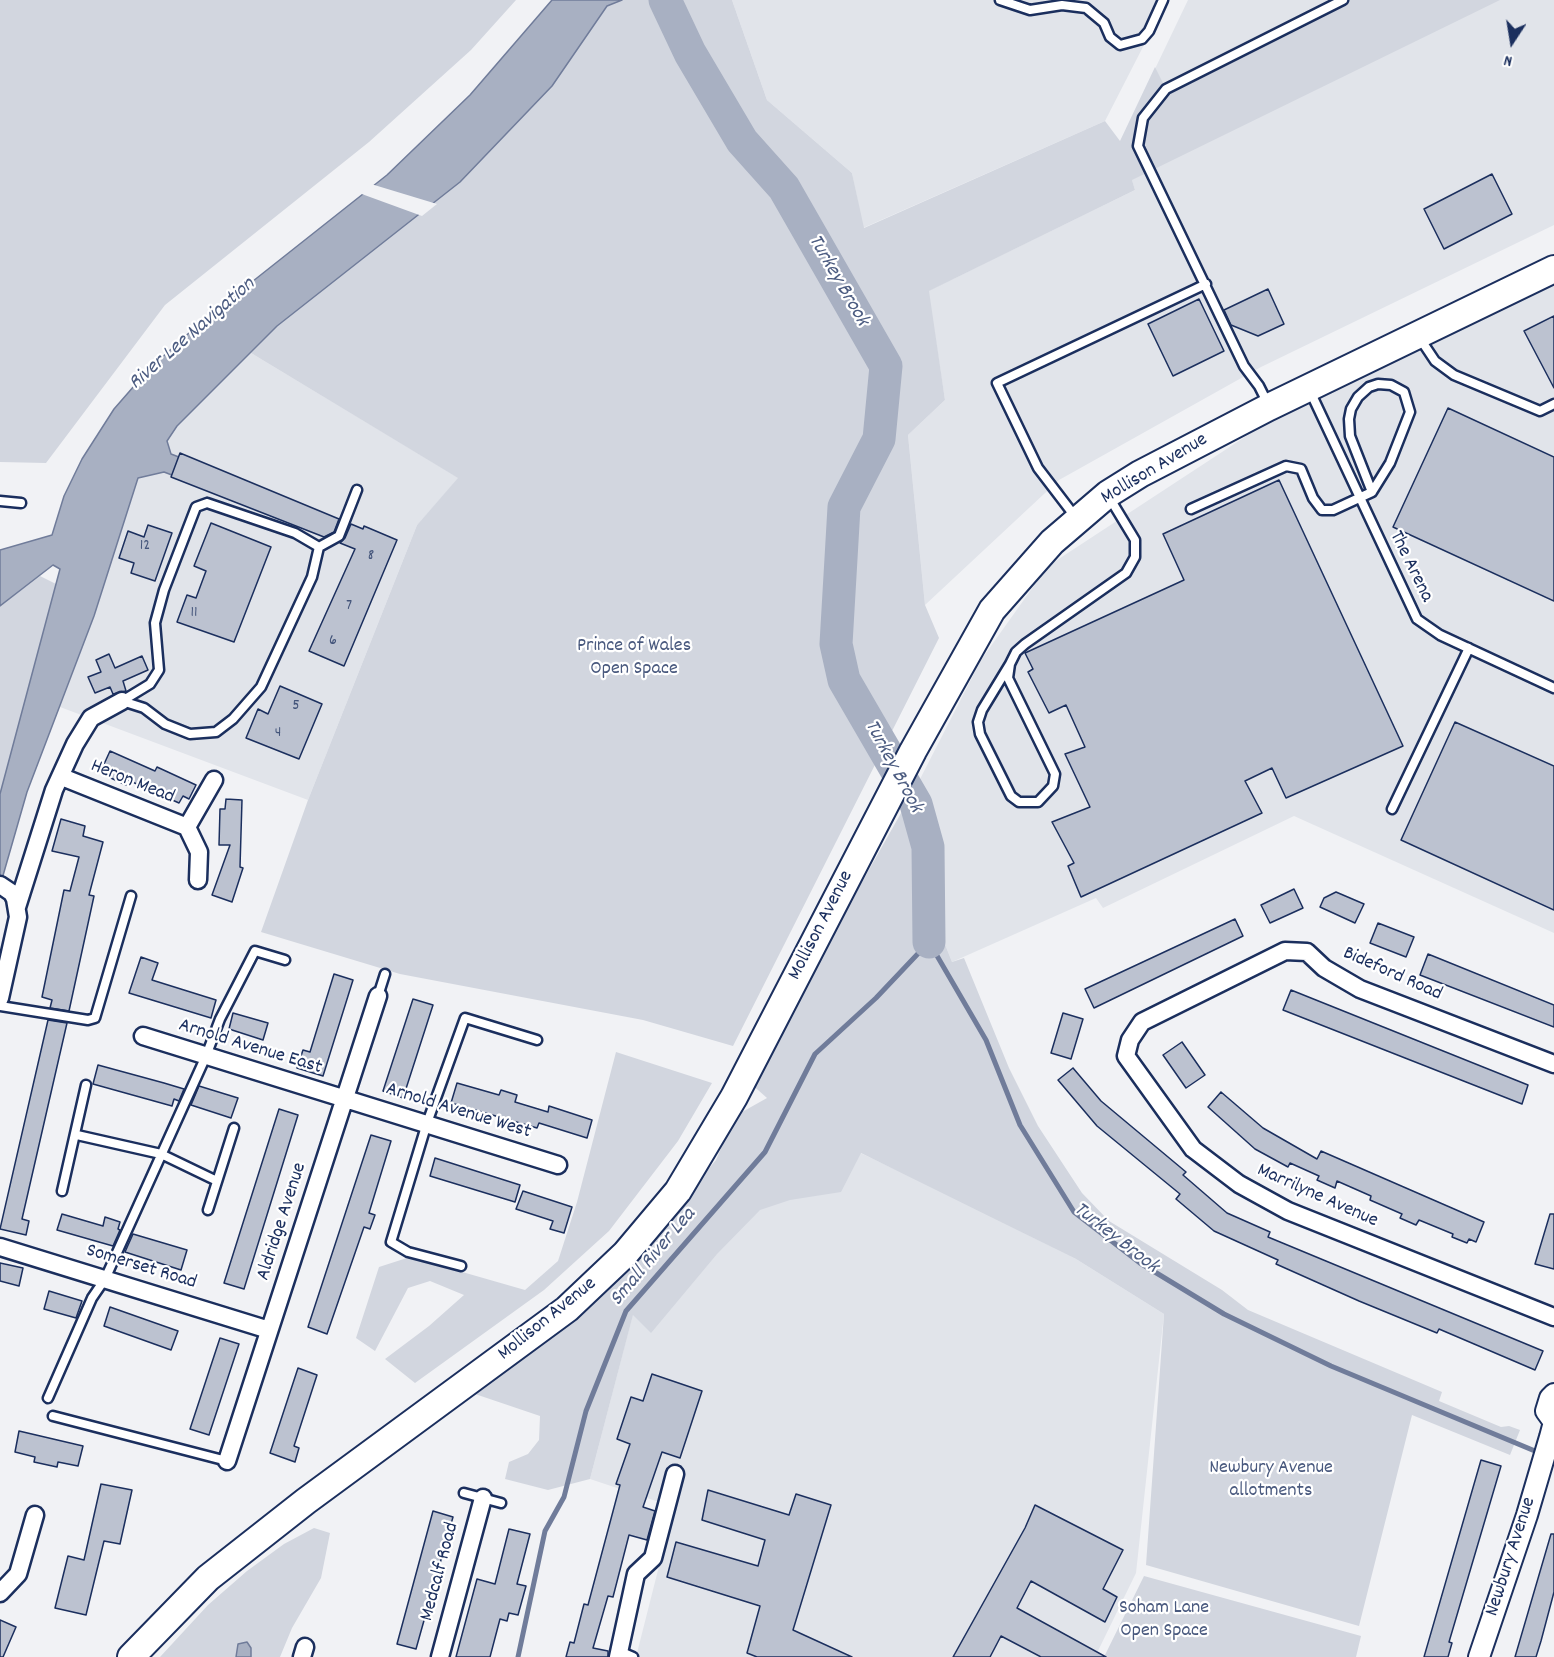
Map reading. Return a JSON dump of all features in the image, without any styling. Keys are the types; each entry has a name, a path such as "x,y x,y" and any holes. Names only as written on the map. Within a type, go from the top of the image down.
{"main road":[{"name":"Mollison Avenue","path":"131,1657 208,1578 306,1501 567,1310 626,1254 678,1191 734,1097 883,809 992,610 1038,557 1077,519 1108,494 1140,474 1269,407 1554,269"}],"street":[{"path":"0,998 15,929 17,907 54,790 62,777 75,744 91,718 122,701"},
{"name":"Heron Mead","path":"62,777 187,827 199,852 198,880"},
{"name":"Heron Mead","path":"187,827 214,780"},
{"path":"2,885 12,893 17,907"},
{"name":"Bideford Road","path":"1130,1040 1142,1022 1244,971 1285,951 1307,952 1324,968 1360,988 1554,1064"},
{"name":"Aldridge Avenue","path":"227,1461 378,996"},
{"name":"Arnold Avenue East","path":"143,1036 346,1100"},
{"name":"Marrilyne Avenue","path":"1130,1040 1126,1056 1193,1149 1239,1185 1288,1211 1554,1317"},
{"name":"Arnold Avenue West","path":"346,1100 558,1165"},
{"name":"Somerset Road","path":"0,1247 269,1330"},
{"name":"Newbury Avenue","path":"1479,1657 1553,1428 1546,1411 1554,1394"},
{"path":"623,1655 636,1574 652,1557 675,1474"},
{"name":"Medcalf Road","path":"440,1657 483,1498"},
{"path":"0,1593 18,1574 35,1515"}],"lane":[{"path":"1000,0 1030,10 1088,4 1104,22 1110,37 1120,45 1134,44 1149,31 1163,0"},
{"path":"1269,407 1260,386 1244,366 1138,146 1143,118 1166,89 1343,0"},
{"path":"1077,519 1038,468 997,383 1206,284"},
{"path":"1419,336 1435,361 1454,375 1540,411 1554,404"},
{"path":"1191,509 1286,466 1301,469 1313,498 1322,510 1333,510 1360,500 1372,492 1390,463 1410,412 1404,392 1391,385 1378,384 1369,387 1358,397 1351,409 1349,419 1350,436 1372,492"},
{"name":"The Arena","path":"1309,389 1417,619 1433,631 1554,688"},
{"path":"122,701 144,708 165,724 190,734 216,732 233,719 261,687 312,577 319,547 339,536 357,489"},
{"path":"1010,664 1008,678 1055,774 1053,786 1038,802 1019,802 1011,796 980,734 978,722 982,710 1016,652 1126,573 1136,557 1135,540 1108,494"},
{"path":"0,501 21,503"},
{"path":"122,701 150,684 159,670 155,623 164,590 196,507 207,503 231,510 295,533 319,547"},
{"path":"1392,809 1468,648"},
{"path":"0,1006 88,1020 95,1018 131,896"},
{"path":"48,1398 92,1298 105,1279 206,1056 220,1019 255,951 285,960"},
{"path":"378,996 385,974"},
{"path":"460,1266 408,1251 391,1242 427,1123 465,1018 537,1040"},
{"path":"62,1191 77,1135 86,1085"},
{"path":"208,1210 234,1128"},
{"path":"77,1135 161,1154 217,1181"},
{"path":"53,1416 227,1461"},
{"path":"464,1493 501,1503"}],"shaded area":[{"path":"732,0 1167,0 1105,121 863,228 852,173 767,100"},
{"path":"1188,0 1554,0 1554,225 1261,367 1059,480 925,605 908,435 945,400 928,291 1135,190 1120,142"},
{"path":"1554,284 1554,933 1294,816 1103,908 1096,898 952,962 937,924 936,846 930,808 918,783 981,660 1048,566 1280,414"},
{"path":"251,353 459,478 417,525 308,800 60,707 94,616 138,478 171,454 167,441 177,426"},
{"path":"792,1121 931,1186 1076,1259 1164,1314 1136,1573 1095,1657 636,1657 674,1507 590,1479 633,1314"}],"green space":[{"path":"0,0 516,0 471,50 369,142 165,305 46,463 0,462"},
{"name":"Prince of Wales Open Space","path":"622,0 732,0 767,100 852,173 864,228 1105,121 1120,141 1155,67 1166,89 1347,0 1500,0 1132,180 1135,190 929,291 945,400 908,435 925,605 939,638 733,1046 643,1020 400,974 261,932 308,800 417,525 458,478 251,353 277,326 552,86 607,6"},
{"path":"40,576 56,584 0,794 0,606"},
{"name":"Newbury Avenue allotments","path":"918,783 930,808 936,846 937,924 952,962 964,958 1009,1068 1038,1126 1082,1193 1109,1221 1222,1290 1248,1310 1442,1392 1439,1401 1501,1427 1509,1426 1520,1430 1510,1455 1412,1415 1359,1626 1146,1565 1164,1314 1076,1259 861,1153 841,1192 790,1200 760,1210 717,1254 651,1333 633,1315 590,1479 548,1490 505,1479 509,1462 528,1454 539,1440 540,1416 475,1394 525,1357 605,1286 648,1242 716,1160 735,1116 767,1098 749,1082"},
{"path":"616,1052 712,1083 678,1141 609,1231 544,1290 415,1383 385,1359 429,1326 464,1295 430,1281 408,1288 375,1351 356,1338 379,1267 410,1257 525,1290 558,1261 577,1202"},
{"path":"314,1528 330,1533 321,1578 292,1628 280,1657 160,1657 208,1605 247,1571 284,1544"},
{"name":"Soham Lane Open Space","path":"1144,1576 1361,1636 1356,1657 1104,1657"}],"water":[{"name":"River Lee Navigation","path":"552,0 622,0 607,6 552,86 460,182 277,326 177,426 167,441 171,454 242,481 235,499 164,472 138,478 94,616 27,792 0,886 0,794 60,569 53,565 0,606 0,550 52,535 64,496 82,459 114,409 148,370 200,323 387,175 470,95"},
{"path":"247,1642 251,1648 251,1657 236,1657 238,1644"}],"pier":[{"path":"371,184 437,204 422,216 359,193"}],"building":[{"path":"1492,174 1512,214 1444,249 1424,209"},
{"path":"1268,289 1284,324 1258,336 1231,325 1224,310"},
{"path":"1199,299 1224,351 1173,376 1148,324"},
{"path":"1554,316 1554,388 1524,331"},
{"path":"1448,408 1554,457 1554,601 1393,527"},
{"path":"180,453 339,519 334,532 324,537 171,477"},
{"path":"1279,480 1403,746 1286,798 1272,768 1245,781 1262,813 1081,897 1068,866 1074,863 1052,822 1090,807 1065,754 1085,747 1066,705 1049,713 1028,672 1033,669 1025,653 1184,580 1163,534"},
{"path":"211,523 271,547 234,642 177,622 187,595 196,598 206,571 194,566"},
{"path":"351,524 363,529 364,526 397,540 344,666 309,651 355,549 340,543 345,538"},
{"path":"148,525 172,533 155,581 131,573 134,563 119,558 128,531 144,537"},
{"path":"109,654 115,668 142,656 148,670 123,681 126,691 113,694 110,687 95,693 88,677 101,672 96,660"},
{"path":"280,686 322,704 299,759 246,738 258,709 268,714"},
{"path":"1455,722 1554,766 1554,910 1401,840"},
{"path":"110,751 155,771 157,767 196,785 189,799 183,796 179,803 128,780 126,785 100,773"},
{"path":"226,799 242,800 240,867 243,868 232,902 212,895 230,845 219,845 220,809 225,809"},
{"path":"61,819 85,826 83,836 103,842 89,895 94,896 69,1011 50,1008 52,1000 42,997 64,890 70,891 79,857 52,851"},
{"path":"1294,889 1303,908 1270,923 1261,905"},
{"path":"1336,892 1364,904 1355,923 1320,907 1324,898"},
{"path":"1235,919 1243,936 1094,1008 1085,989"},
{"path":"1378,923 1414,937 1406,957 1370,943"},
{"path":"1428,954 1554,1005 1554,1027 1420,975"},
{"path":"141,957 158,963 152,980 216,1000 211,1018 129,993"},
{"path":"334,974 353,980 323,1076 297,1068 303,1050 310,1052"},
{"path":"1291,990 1528,1085 1522,1104 1283,1010"},
{"path":"413,999 433,1005 403,1098 383,1091"},
{"path":"233,1013 268,1023 263,1040 229,1029"},
{"path":"1063,1013 1083,1019 1071,1059 1051,1053"},
{"path":"48,1020 67,1023 22,1219 29,1221 26,1235 0,1229"},
{"path":"1182,1042 1205,1075 1186,1088 1163,1055"},
{"path":"98,1065 184,1089 179,1101 174,1099 172,1106 93,1084"},
{"path":"1073,1068 1101,1101 1186,1172 1183,1175 1227,1213 1270,1232 1268,1237 1543,1351 1535,1370 1439,1329 1437,1333 1359,1301 1276,1264 1278,1260 1214,1231 1176,1199 1180,1194 1097,1126 1058,1080"},
{"path":"457,1083 499,1095 501,1090 517,1095 515,1102 548,1112 549,1106 592,1120 587,1138 539,1123 537,1128 451,1103"},
{"path":"199,1086 238,1098 231,1118 191,1105"},
{"path":"1221,1092 1263,1128 1317,1159 1321,1151 1484,1222 1476,1242 1469,1239 1467,1243 1452,1237 1453,1234 1419,1220 1416,1225 1400,1218 1402,1214 1370,1200 1371,1196 1337,1181 1335,1188 1317,1180 1319,1176 1290,1163 1288,1167 1255,1149 1208,1107"},
{"path":"279,1109 298,1115 244,1289 224,1283"},
{"path":"371,1135 391,1141 369,1213 375,1215 370,1229 364,1227 327,1334 308,1327"},
{"path":"435,1158 520,1185 515,1202 430,1176"},
{"path":"523,1191 572,1207 564,1233 550,1229 553,1221 516,1209"},
{"path":"62,1214 103,1226 105,1217 120,1222 118,1229 120,1230 113,1246 57,1230"},
{"path":"1550,1214 1554,1214 1554,1269 1535,1264"},
{"path":"133,1234 187,1250 181,1270 125,1252"},
{"path":"0,1263 23,1268 19,1286 0,1281"},
{"path":"49,1291 82,1301 76,1318 44,1309"},
{"path":"110,1307 178,1331 171,1350 104,1326"},
{"path":"220,1338 239,1344 209,1435 190,1429"},
{"path":"298,1368 317,1375 294,1446 299,1448 295,1462 270,1453"},
{"path":"652,1374 702,1391 680,1458 662,1452 643,1507 655,1511 647,1540 629,1535 613,1597 608,1596 593,1648 608,1651 608,1657 566,1657 570,1642 574,1643 584,1604 588,1605 620,1485 616,1484 630,1444 617,1439 631,1397 643,1401"},
{"path":"19,1431 83,1446 78,1466 58,1462 57,1467 34,1462 35,1457 15,1452"},
{"path":"1481,1460 1501,1466 1449,1642 1452,1643 1448,1657 1424,1657"},
{"path":"101,1484 132,1490 120,1544 104,1541 86,1615 55,1608 68,1556 84,1560"},
{"path":"708,1490 789,1515 796,1494 831,1505 793,1630 852,1657 757,1657 747,1653 760,1606 667,1577 676,1542 758,1566 765,1540 702,1520"},
{"path":"1035,1505 1123,1550 1103,1589 1117,1597 1105,1622 1031,1581 1017,1608 1106,1657 1041,1657 1001,1636 990,1657 953,1657 1025,1528"},
{"path":"433,1511 453,1517 416,1649 397,1644"},
{"path":"509,1529 530,1534 517,1584 526,1586 518,1615 509,1613 507,1621 500,1619 490,1657 456,1657 477,1579 495,1584"},
{"path":"1551,1534 1554,1534 1554,1592 1541,1641 1536,1657 1515,1657"},
{"path":"0,1620 16,1627 3,1657 0,1657"}],"waterway":[{"name":"Turkey Brook","path":"665,0 690,53 742,141 784,188 886,366 879,439 844,507 836,644 844,680 916,804 928,847 929,942"},
{"name":"Small River Lea","path":"518,1657 545,1531 564,1497 586,1411 626,1311 765,1152 815,1054 876,998 929,942 986,1040 1020,1125 1074,1212 1140,1263 1224,1314 1331,1366 1554,1459"}]}
